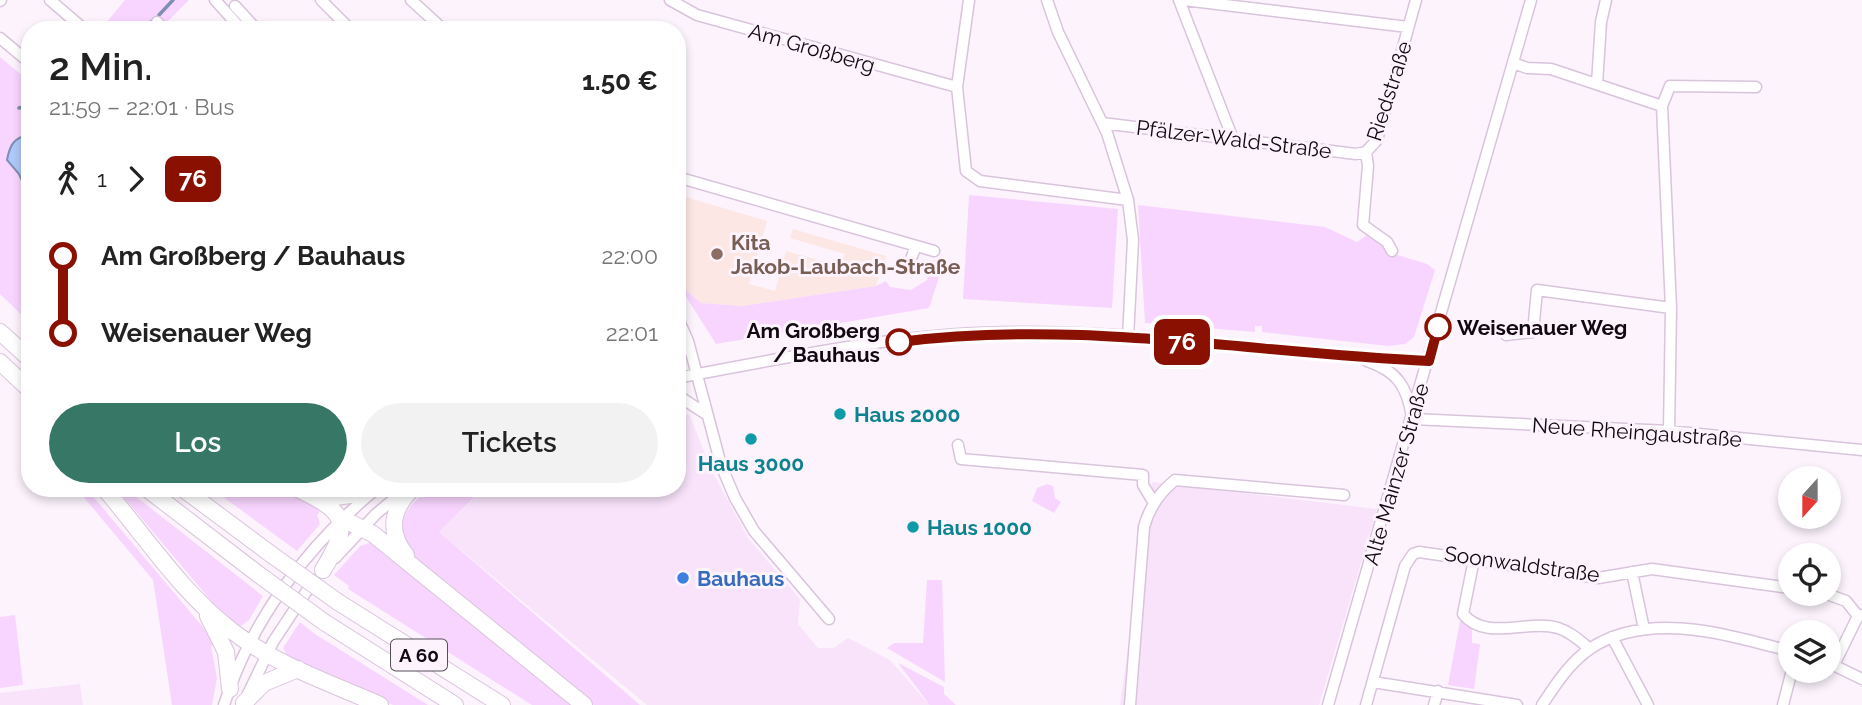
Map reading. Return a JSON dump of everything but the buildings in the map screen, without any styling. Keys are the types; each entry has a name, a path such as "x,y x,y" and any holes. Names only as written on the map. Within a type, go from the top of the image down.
{"highway":[{"path":"0,331 21,344"},
{"path":"0,331 21,351"},
{"path":"0,362 21,382"},
{"path":"112,497 193,594 217,618 267,654 380,705"},
{"name":"A 60","path":"158,497 324,622 455,705"},
{"name":"A 60","path":"194,497 338,603 502,705"},
{"path":"315,497 334,510 340,522 342,537 323,570"},
{"path":"319,499 329,497"},
{"path":"406,497 398,506 394,528 398,543 419,570"},
{"path":"340,522 363,528 419,570 584,705"},
{"path":"193,594 223,644 230,689"},
{"path":"244,704 264,683 298,669"}],"street":[{"path":"50,0 74,21"},
{"path":"215,0 234,6 248,21"},
{"path":"321,0 342,21"},
{"path":"411,0 434,21"},
{"name":"Am Großberg","path":"670,0 697,15 957,86"},
{"path":"969,0 957,86 964,166 979,181 1128,200"},
{"path":"1047,0 1058,32 1102,123 1128,200 1133,240 1128,338"},
{"path":"1233,139 1182,0 1408,27"},
{"name":"Riedstraße","path":"1392,251 1387,242 1363,225 1368,166 1366,152 1377,140 1416,0"},
{"name":"Alte Mainzer Straße","path":"1328,705 1413,419 1531,0"},
{"path":"1597,84 1601,22 1606,0"},
{"path":"0,38 21,56"},
{"path":"1513,63 1527,68 1551,69 1662,106"},
{"path":"1669,431 1671,308 1662,106 1670,86 1756,87"},
{"name":"Pfälzer-Wald-Straße","path":"1102,123 1366,152"},
{"path":"686,180 934,251"},
{"path":"909,264 916,246"},
{"path":"1506,335 1533,332 1537,290 1671,308"},
{"path":"686,376 953,335 1022,332 1429,361"},
{"path":"686,336 721,465 754,531 828,619"},
{"path":"1353,356 1379,365 1400,378 1406,388 1413,419"},
{"path":"686,401 705,414"},
{"name":"Neue Rheingaustraße","path":"1413,419 1669,431 1862,450"},
{"path":"958,445 961,459 1143,475 1143,485 1154,503"},
{"path":"1130,705 1144,527 1154,503 1175,480 1344,495"},
{"path":"224,705 250,643 286,584 340,522 367,497"},
{"path":"244,704 267,654 297,602 363,528 397,497"},
{"name":"Soonwaldstraße","path":"1373,682 1405,566 1413,554 1425,551 1598,578 1652,569 1778,586"},
{"path":"1474,559 1464,614 1469,621 1489,628 1534,624 1557,628 1571,634 1590,649"},
{"path":"1632,572 1644,629"},
{"path":"1841,599 1860,615 1841,648"},
{"path":"1542,705 1567,669 1590,649 1612,637 1644,629 1692,630 1778,648"},
{"path":"1612,637 1648,705"},
{"path":"1841,668 1862,679"},
{"path":"1367,705 1373,682 1517,705"},
{"path":"1783,705 1789,683"},
{"path":"1434,705 1438,691"}],"shaded area":[{"path":"125,0 189,0 168,21 108,21"},
{"path":"0,57 21,74 21,314 0,294"},
{"path":"969,195 1118,209 1112,308 963,299"},
{"path":"686,197 767,221 749,284 775,291 786,251 841,266 845,254 790,238 793,229 886,256 876,286 742,306 701,303 686,290"},
{"path":"1138,205 1325,227 1357,242 1367,235 1391,253 1427,264 1435,270 1414,337 1405,344 1388,346 1262,332 1262,326 1255,326 1255,332 1145,323"},
{"path":"933,260 940,261 942,268 929,308 716,344 686,297 686,290 701,303 742,306 876,286 886,281 890,287 911,290 927,280"},
{"path":"686,414 690,416 711,469 748,538 800,599 798,624 818,648 834,648 848,638 890,660 927,702 940,705 647,705 439,532 476,497 686,497"},
{"path":"1152,482 1377,509 1319,705 1120,705"},
{"path":"1047,484 1053,486 1055,498 1061,502 1054,513 1032,501 1037,488"},
{"path":"84,497 94,497 217,644 211,646 217,678 212,705 172,705 153,580"},
{"path":"124,497 136,497 263,596 249,620 237,629"},
{"path":"223,497 297,497 321,510 317,515 320,524 297,551"},
{"path":"419,497 475,497 439,532 640,705 594,705 418,560 404,539 402,530 406,513"},
{"path":"372,542 576,705 532,705 348,589 349,586 334,575 360,546"},
{"path":"927,580 942,580 945,682 887,648 894,643 923,643"},
{"path":"15,615 23,685 0,688 0,617"},
{"path":"1460,621 1472,625 1472,643 1480,644 1474,689 1448,685"},
{"path":"300,622 428,705 393,705 285,658 283,648"},
{"path":"898,663 944,687 944,694 956,705 930,705"},
{"path":"80,684 83,705 0,705 0,693"}],"water":[{"path":"20,138 21,179 7,160 14,142"}],"waterway":[{"path":"159,15 173,0"}],"bus line":[{"name":"76","path":"899,342 962,334 1022,332 1429,361 1438,327"}],"place":[{"name":"Kita Jakob-Laubach-Straße","path":"717,254"},
{"name":"Weisenauer Weg","path":"1438,327"},
{"name":"Am Großberg / Bauhaus","path":"899,342"},
{"name":"Haus 2000","path":"840,414"},
{"name":"Haus 3000","path":"751,439"},
{"name":"Haus 1000","path":"913,527"},
{"name":"Bauhaus","path":"683,578"}]}
